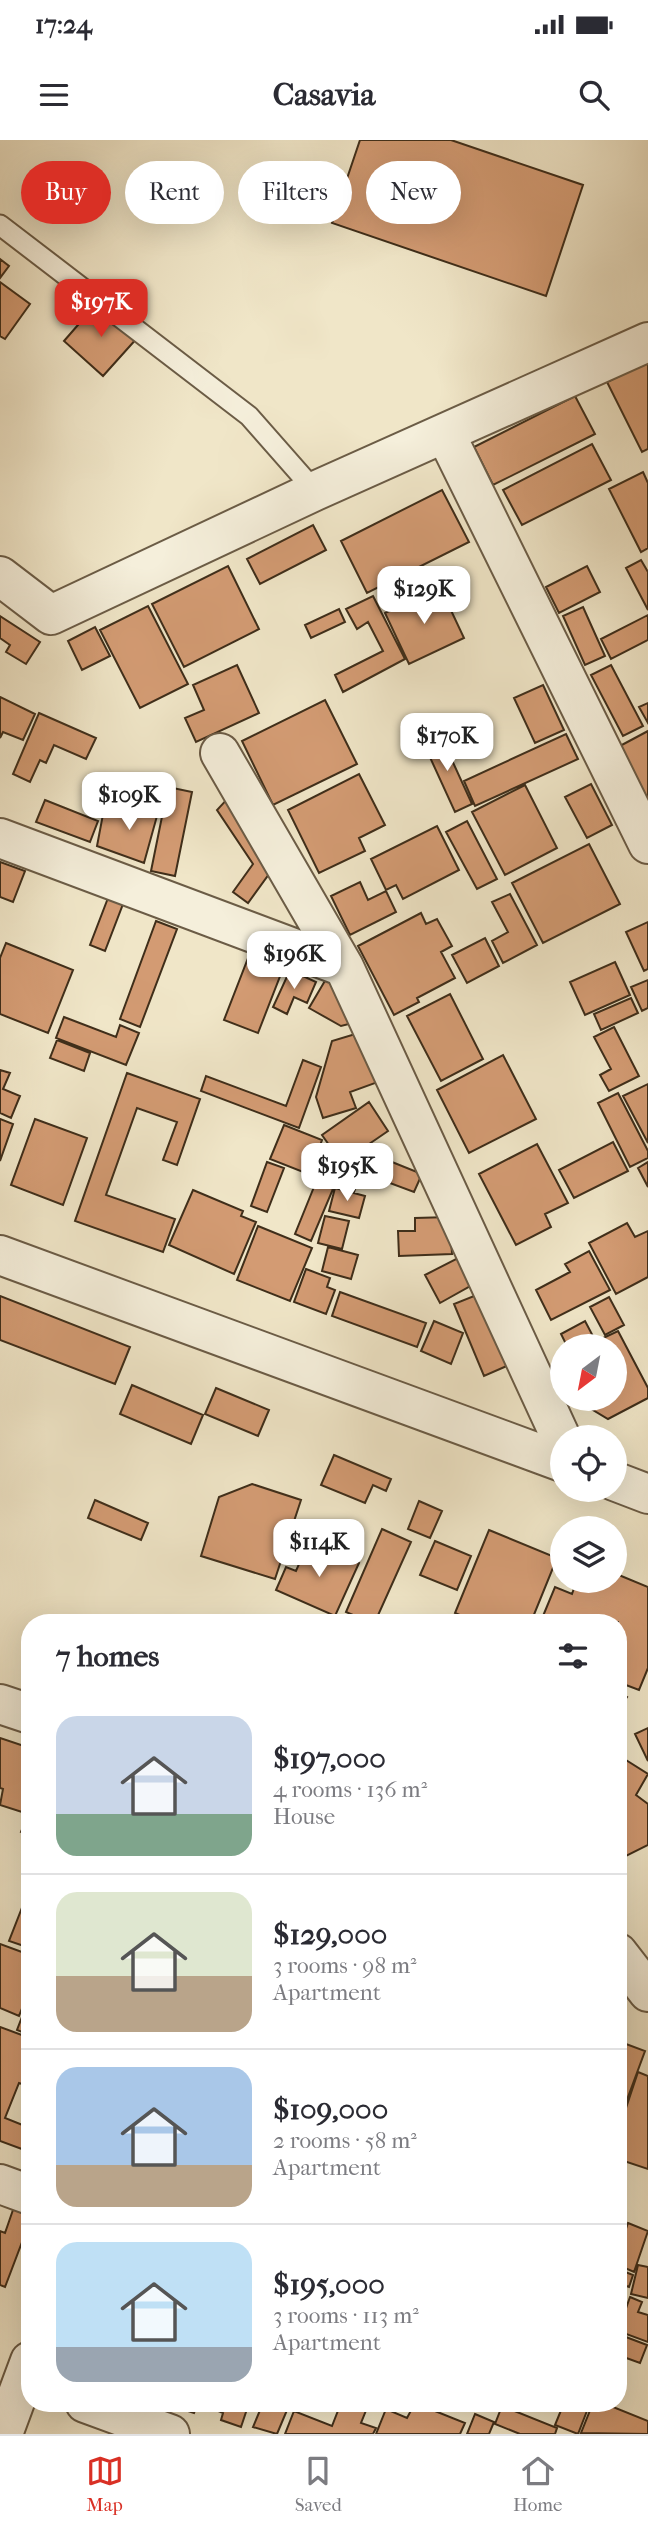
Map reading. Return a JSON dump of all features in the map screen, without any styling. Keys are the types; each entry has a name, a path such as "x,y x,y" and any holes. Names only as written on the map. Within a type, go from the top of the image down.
{"street":[{"path":"0,576 51,615 648,342"},
{"path":"444,433 648,844"},
{"path":"220,753 344,967 555,1425"},
{"path":"0,838 344,967"},
{"path":"0,1255 550,1458"},
{"path":"627,1486 648,1494"},
{"path":"0,1704 21,1711"},
{"path":"629,1950 648,1992"},
{"path":"0,2184 21,2192"},
{"path":"3,2434 21,2390"},
{"path":"110,2412 170,2434"}],"lane":[{"path":"0,225 249,416 315,492"}],"building":[{"path":"360,140 451,140 583,185 546,296 335,224 352,224 352,164"},
{"path":"0,259 9,266 0,278"},
{"path":"0,282 30,304 5,339 0,336"},
{"path":"98,302 138,337 103,376 64,341"},
{"path":"648,362 648,449 642,452 607,382"},
{"path":"575,396 595,434 493,485 474,447"},
{"path":"592,444 611,480 522,525 503,490"},
{"path":"643,472 648,483 648,548 641,552 609,489"},
{"path":"442,490 469,542 367,593 341,541"},
{"path":"313,525 326,550 260,584 247,559"},
{"path":"641,560 648,572 648,610 626,568"},
{"path":"228,566 259,629 184,667 152,604"},
{"path":"587,566 600,592 559,613 546,587"},
{"path":"440,587 464,638 409,664 385,613"},
{"path":"373,596 405,659 343,692 335,675 383,651 368,622 357,629 346,609"},
{"path":"148,606 188,684 140,708 100,630"},
{"path":"583,607 605,656 585,665 563,616"},
{"path":"339,609 345,622 311,638 305,625"},
{"path":"648,615 648,640 611,659 601,639"},
{"path":"0,616 40,642 26,664 6,652 10,645 0,638"},
{"path":"95,627 110,656 82,670 68,641"},
{"path":"237,665 259,713 196,742 185,718 204,710 193,685"},
{"path":"611,665 643,726 623,736 591,675"},
{"path":"543,685 564,730 535,743 514,698"},
{"path":"0,697 35,714 23,740 3,732 0,738"},
{"path":"325,700 357,764 273,805 242,741"},
{"path":"648,703 648,723 639,707"},
{"path":"39,713 96,738 86,759 54,745 46,763 40,760 30,782 13,774"},
{"path":"478,715 491,738 453,757 441,734"},
{"path":"648,731 648,805 618,747"},
{"path":"440,734 472,804 455,812 423,742"},
{"path":"566,734 578,759 475,806 464,781"},
{"path":"359,774 385,825 359,838 365,851 319,873 288,810"},
{"path":"591,784 612,825 587,838 565,797"},
{"path":"525,785 557,848 505,875 472,812"},
{"path":"168,787 192,792 175,876 151,871"},
{"path":"230,796 277,863 248,903 233,892 253,864 217,810"},
{"path":"45,800 98,821 90,842 36,822"},
{"path":"141,800 160,805 144,863 97,846 104,809 136,818"},
{"path":"467,821 497,879 477,889 446,832"},
{"path":"437,826 459,870 403,899 396,885 386,890 371,859"},
{"path":"589,844 620,904 543,943 512,883"},
{"path":"0,862 25,871 13,902 0,897"},
{"path":"360,882 368,900 386,891 396,912 350,935 331,896"},
{"path":"510,894 537,945 503,963 492,941 508,932 492,902"},
{"path":"108,898 123,904 105,951 90,945"},
{"path":"421,913 426,924 437,919 452,946 441,952 455,978 417,998 419,1002 394,1015 358,946"},
{"path":"156,921 177,929 140,1027 120,1019"},
{"path":"648,922 648,969 644,971 626,932"},
{"path":"485,938 499,966 467,983 452,955"},
{"path":"6,943 73,970 48,1033 0,1014 0,958"},
{"path":"250,953 284,966 258,1033 224,1020"},
{"path":"615,962 630,995 585,1015 570,982"},
{"path":"290,970 316,982 307,1003 294,997 287,1014 273,1007"},
{"path":"326,979 351,993 357,1022 341,1026 309,1008"},
{"path":"648,980 648,1008 642,1011 631,987"},
{"path":"450,994 483,1059 441,1081 407,1016"},
{"path":"631,998 638,1013 601,1030 594,1014"},
{"path":"64,1017 116,1037 120,1025 139,1033 126,1065 56,1038"},
{"path":"614,1027 639,1076 609,1091 600,1075 611,1069 594,1037"},
{"path":"362,1032 378,1082 350,1092 356,1108 323,1118 316,1097 332,1041"},
{"path":"57,1040 90,1053 84,1071 50,1058"},
{"path":"503,1055 536,1119 469,1153 437,1090"},
{"path":"303,1060 321,1067 299,1128 201,1091 206,1076 286,1106"},
{"path":"0,1070 10,1073 3,1089 20,1096 11,1118 0,1113"},
{"path":"127,1073 200,1099 177,1165 163,1160 177,1122 137,1108 106,1195 175,1219 163,1252 75,1221"},
{"path":"648,1084 648,1143 623,1096"},
{"path":"618,1093 648,1151 648,1158 630,1167 598,1103"},
{"path":"369,1102 388,1131 356,1153 329,1145 322,1135"},
{"path":"0,1119 13,1124 0,1161"},
{"path":"35,1119 87,1138 63,1205 11,1185"},
{"path":"284,1125 322,1140 317,1154 362,1171 354,1192 270,1159"},
{"path":"613,1142 628,1171 574,1198 559,1170"},
{"path":"537,1144 568,1203 545,1214 551,1227 516,1245 479,1174"},
{"path":"387,1160 422,1174 414,1192 379,1179"},
{"path":"267,1162 284,1168 267,1212 251,1206"},
{"path":"648,1162 648,1187 638,1168"},
{"path":"316,1182 333,1189 311,1241 295,1234"},
{"path":"335,1188 365,1196 359,1218 329,1211"},
{"path":"193,1190 243,1211 241,1216 256,1222 234,1274 169,1245"},
{"path":"325,1216 349,1221 342,1249 318,1243"},
{"path":"450,1217 452,1254 399,1256 398,1231 415,1231 415,1218"},
{"path":"627,1223 635,1237 648,1231 648,1277 616,1294 589,1243"},
{"path":"258,1226 312,1248 290,1301 237,1280"},
{"path":"328,1247 358,1255 351,1279 322,1271"},
{"path":"589,1251 610,1290 551,1320 536,1290 570,1272 565,1264"},
{"path":"458,1258 472,1285 440,1303 425,1275"},
{"path":"306,1269 330,1278 327,1287 335,1290 326,1314 294,1302"},
{"path":"340,1292 426,1323 417,1347 332,1316"},
{"path":"479,1294 509,1365 484,1376 454,1304"},
{"path":"0,1296 130,1347 115,1384 0,1340"},
{"path":"609,1297 624,1325 604,1334 590,1307"},
{"path":"434,1321 463,1333 451,1364 421,1351"},
{"path":"585,1321 592,1334 561,1334"},
{"path":"627,1348 648,1388 648,1398 627,1409"},
{"path":"132,1385 203,1415 191,1444 120,1414"},
{"path":"216,1388 269,1410 258,1436 205,1414"},
{"path":"595,1411 623,1411 608,1419"},
{"path":"334,1455 391,1479 386,1491 373,1485 365,1503 321,1485"},
{"path":"252,1484 301,1500 275,1579 201,1556 219,1497"},
{"path":"95,1500 148,1523 141,1540 88,1518"},
{"path":"419,1501 442,1511 430,1538 408,1529"},
{"path":"382,1529 411,1542 379,1614 346,1612"},
{"path":"489,1530 550,1555 550,1575 534,1614 455,1613"},
{"path":"309,1541 359,1563 336,1614 276,1590 286,1567 296,1571"},
{"path":"435,1541 471,1556 457,1590 420,1575"},
{"path":"627,1578 648,1587 648,1668 639,1690 627,1685 627,1614 544,1614 553,1593 627,1593"},
{"path":"648,1728 648,1761 635,1734"},
{"path":"0,1738 21,1745 21,1812 0,1805 3,1789 0,1788"},
{"path":"627,1761 648,1774 636,1795 648,1804 648,1845 627,1856"},
{"path":"21,1910 21,1945 9,1941"},
{"path":"0,1944 21,1952 21,2011 19,2016 0,2008"},
{"path":"0,2027 21,2035 21,2084 5,2118 21,2124 21,2149 0,2141"},
{"path":"627,2044 645,2051 627,2100"},
{"path":"638,2072 648,2076 648,2169 627,2162 627,2105"},
{"path":"14,2207 21,2210 21,2245 5,2287 0,2285 0,2231 5,2233"},
{"path":"628,2223 648,2231 634,2272 627,2269"},
{"path":"638,2265 648,2267 648,2298 631,2294"},
{"path":"627,2273 633,2275 629,2287 627,2286"},
{"path":"630,2297 642,2302 638,2312 648,2315 648,2342 627,2334 627,2306"},
{"path":"627,2337 647,2345 640,2363 627,2358"},
{"path":"221,2412 246,2412 241,2427 221,2420 223,2413"},
{"path":"259,2412 286,2412 277,2434 253,2427"},
{"path":"294,2412 332,2426 337,2412 365,2412 361,2423 376,2428 373,2434 285,2434"},
{"path":"385,2412 393,2412 407,2418 410,2412 438,2412 465,2423 460,2434 376,2434"},
{"path":"500,2412 517,2412 557,2428 555,2434 520,2434 495,2424"},
{"path":"560,2412 587,2412 578,2434 555,2425"},
{"path":"589,2412 626,2412 648,2421 648,2434 581,2433"},
{"path":"475,2414 494,2422 489,2434 467,2434"}]}
